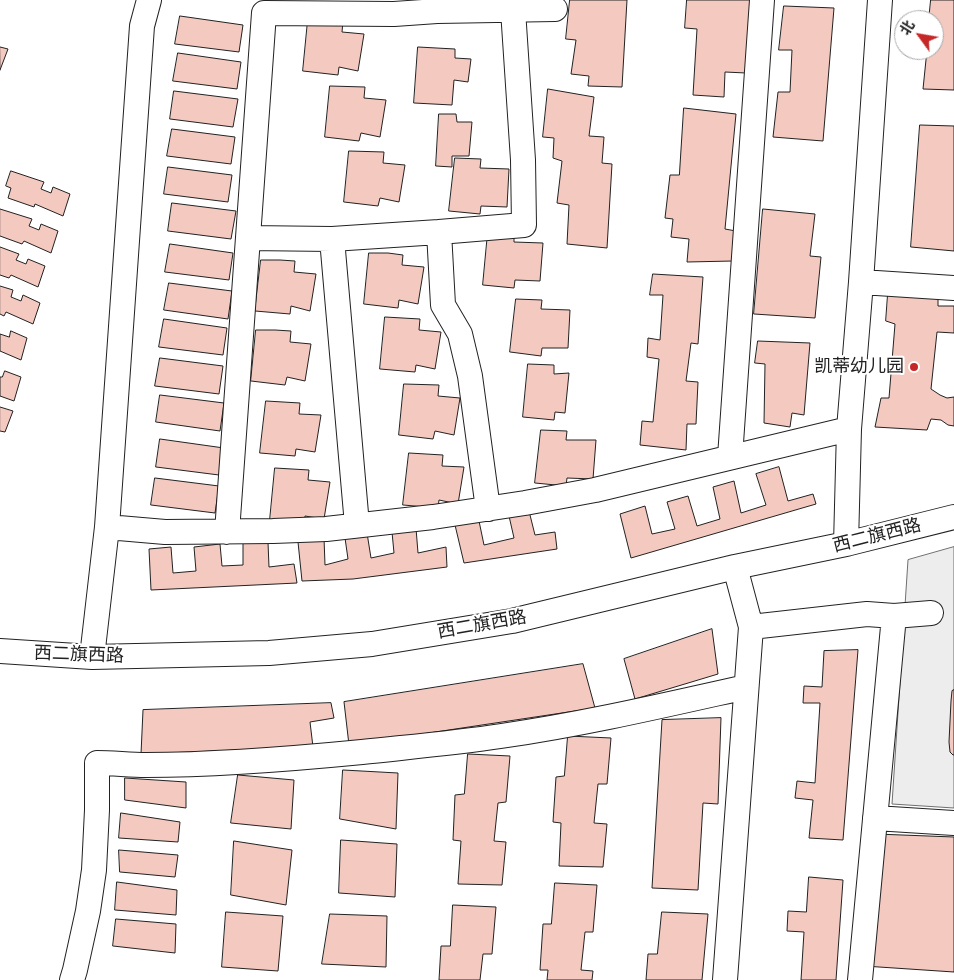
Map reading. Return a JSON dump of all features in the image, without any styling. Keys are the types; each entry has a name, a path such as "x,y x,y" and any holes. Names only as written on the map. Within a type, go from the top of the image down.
{"street":[{"path":"92,657 106,527 142,26 148,0"},
{"path":"730,457 762,0"},
{"path":"846,544 849,429 880,0"},
{"path":"227,532 264,12 395,7 437,11 556,9"},
{"path":"248,238 332,239 524,226 523,160 513,10"},
{"path":"440,232 443,305 460,334 470,376 488,509"},
{"path":"332,239 357,526"},
{"path":"861,282 954,288"},
{"path":"106,527 165,532 326,529 433,517 595,490 849,429"},
{"name":"西二旗西路","path":"0,651 92,657 269,653 372,644 512,621 734,567 846,544 954,517"},
{"path":"725,980 751,627 734,567"},
{"path":"751,627 839,616 868,614 894,616 931,613"},
{"path":"860,980 894,616"},
{"path":"72,980 88,911 94,870 97,762 145,765 203,764 306,758 438,745 578,723 746,687"},
{"path":"875,818 954,823"}],"shaded area":[{"path":"954,547 954,808 892,804 908,560"}],"building":[{"path":"570,0 627,0 622,87 588,86 589,76 571,74 576,40 566,39"},
{"path":"687,0 752,0 746,73 725,72 724,97 693,95 697,29 685,28"},
{"path":"931,0 954,0 954,90 923,89 926,60 944,60 944,10 930,10"},
{"path":"784,6 834,8 823,141 773,137 778,92 790,92 792,50 779,50"},
{"path":"180,16 243,25 239,52 175,44"},
{"path":"308,20 343,21 342,32 364,34 358,71 339,67 338,75 303,71"},
{"path":"0,47 8,49 0,70"},
{"path":"418,47 455,49 455,58 471,59 468,82 454,80 452,105 414,103"},
{"path":"178,53 241,62 237,89 173,81"},
{"path":"330,86 365,87 364,98 386,100 380,137 361,133 359,141 325,137"},
{"path":"548,89 594,97 589,136 604,137 602,163 612,164 607,248 567,244 569,205 557,203 562,161 553,158 554,138 543,137"},
{"path":"174,91 238,99 233,127 170,119"},
{"path":"684,108 736,114 725,229 736,231 733,261 687,262 689,239 671,237 673,219 665,218 670,175 679,175"},
{"path":"439,114 456,114 457,122 472,122 469,156 452,156 452,167 436,166"},
{"path":"920,125 954,126 954,251 911,247"},
{"path":"172,129 235,137 231,164 167,156"},
{"path":"349,151 384,152 383,163 405,165 399,202 380,198 378,206 344,202"},
{"path":"455,158 481,159 480,168 509,169 507,207 481,206 480,214 449,211"},
{"path":"168,167 232,175 228,202 164,194"},
{"path":"11,171 44,182 41,189 51,193 53,187 70,194 63,216 35,204 34,207 8,198 11,188 6,186"},
{"path":"172,203 236,211 231,239 168,231"},
{"path":"0,209 32,219 29,226 39,230 41,224 58,231 51,253 24,241 22,244 0,236"},
{"path":"763,209 815,214 810,256 821,257 815,318 754,314"},
{"path":"488,232 514,233 514,242 543,243 540,281 515,280 514,288 483,285"},
{"path":"170,244 233,253 229,280 165,272"},
{"path":"0,247 19,254 16,260 26,264 28,259 45,266 38,287 11,275 9,278 0,275"},
{"path":"369,253 403,255 402,265 424,267 418,304 399,300 398,308 364,304"},
{"path":"261,260 295,261 294,272 316,274 310,311 291,306 290,314 255,311"},
{"path":"653,274 703,277 698,344 691,343 686,381 698,382 696,424 687,424 686,450 640,445 642,421 653,422 659,359 647,357 648,338 660,340 663,295 650,295"},
{"path":"169,283 232,291 228,319 164,310"},
{"path":"0,286 13,290 11,297 21,301 23,295 40,303 33,324 6,312 4,316 0,314"},
{"name":"凯蒂幼儿园","path":"888,294 938,298 938,306 954,306 954,333 937,332 931,389 947,398 954,397 954,426 948,425 941,420 931,419 927,430 875,427 881,398 889,398 895,324 886,321"},
{"path":"516,299 542,300 541,309 570,310 568,348 542,348 541,356 510,352"},
{"path":"385,317 420,319 419,330 441,332 435,369 416,365 415,372 380,369"},
{"path":"164,319 227,328 223,355 159,347"},
{"path":"256,330 291,331 290,342 311,344 305,381 287,377 285,385 251,381"},
{"path":"11,331 27,338 21,360 0,351 0,334 9,337"},
{"path":"758,341 810,343 804,415 792,413 790,427 764,423 765,364 755,363"},
{"path":"160,358 223,366 219,394 155,386"},
{"path":"528,364 554,365 554,374 569,373 565,413 555,412 554,420 523,417"},
{"path":"5,371 21,377 14,401 0,396 0,377 2,377"},
{"path":"404,384 439,385 438,396 460,398 454,435 435,431 433,439 399,435"},
{"path":"160,395 224,403 220,431 156,422"},
{"path":"266,401 300,403 299,414 321,415 315,452 296,449 295,456 260,453"},
{"path":"0,407 13,411 5,432 0,431"},
{"path":"541,430 567,431 566,440 596,440 593,479 567,478 566,486 535,483"},
{"path":"160,439 224,448 219,475 156,467"},
{"path":"409,453 443,455 442,466 464,467 458,504 439,500 438,508 403,505"},
{"path":"779,467 788,501 813,494 816,504 631,558 620,514 645,506 652,534 675,529 667,502 688,496 697,526 720,519 713,487 734,481 741,513 766,505 756,474"},
{"path":"275,468 309,470 308,480 330,482 324,519 305,516 304,523 270,520"},
{"path":"155,478 219,486 215,513 151,505"},
{"path":"529,511 535,535 555,532 557,549 464,563 455,525 479,521 484,545 514,538 509,516"},
{"path":"416,528 418,553 446,547 447,567 353,579 302,581 298,542 324,538 325,565 348,559 345,538 367,533 371,558 394,553 392,532"},
{"path":"268,542 269,567 294,564 297,583 151,590 149,549 171,547 173,573 196,571 194,547 220,544 222,566 243,565 243,543"},
{"path":"712,629 718,674 635,699 624,659"},
{"path":"858,650 843,840 809,838 813,800 795,798 797,781 815,783 820,703 803,703 804,686 822,687 824,651"},
{"path":"583,664 595,708 349,745 344,702"},
{"path":"954,690 953,755 950,752 949,742 951,701 952,691"},
{"path":"331,703 334,718 310,722 313,747 141,754 143,710"},
{"path":"721,718 718,804 703,803 698,890 652,888 662,720"},
{"path":"568,736 611,738 607,784 598,784 594,823 607,824 603,867 559,866 561,823 553,822 556,777 564,776"},
{"path":"468,754 510,756 506,802 498,803 494,841 506,842 502,885 458,884 461,841 453,840 455,795 464,794"},
{"path":"343,770 398,773 396,829 340,819"},
{"path":"238,775 294,780 291,829 231,823"},
{"path":"125,778 186,782 186,808 125,800"},
{"path":"121,813 180,822 178,842 119,838"},
{"path":"876,834 954,837 954,972 864,966"},
{"path":"341,840 397,844 395,897 339,893"},
{"path":"234,841 292,850 286,905 231,895"},
{"path":"119,850 178,855 175,877 120,872"},
{"path":"809,877 843,880 836,980 801,980 804,932 787,931 788,911 806,912"},
{"path":"117,882 177,890 176,915 115,910"},
{"path":"555,883 597,885 593,932 585,932 581,970 593,971 592,980 547,980 548,970 540,970 543,924 551,924"},
{"path":"453,905 496,907 492,954 483,954 480,980 439,980 441,946 450,946"},
{"path":"226,912 283,916 278,971 222,967"},
{"path":"662,912 708,914 702,980 646,980 648,954 657,954"},
{"path":"330,914 387,916 386,967 322,964"},
{"path":"116,919 176,924 175,953 113,946"}],"place":[{"name":"凯蒂幼儿园","path":"914,367"}]}
